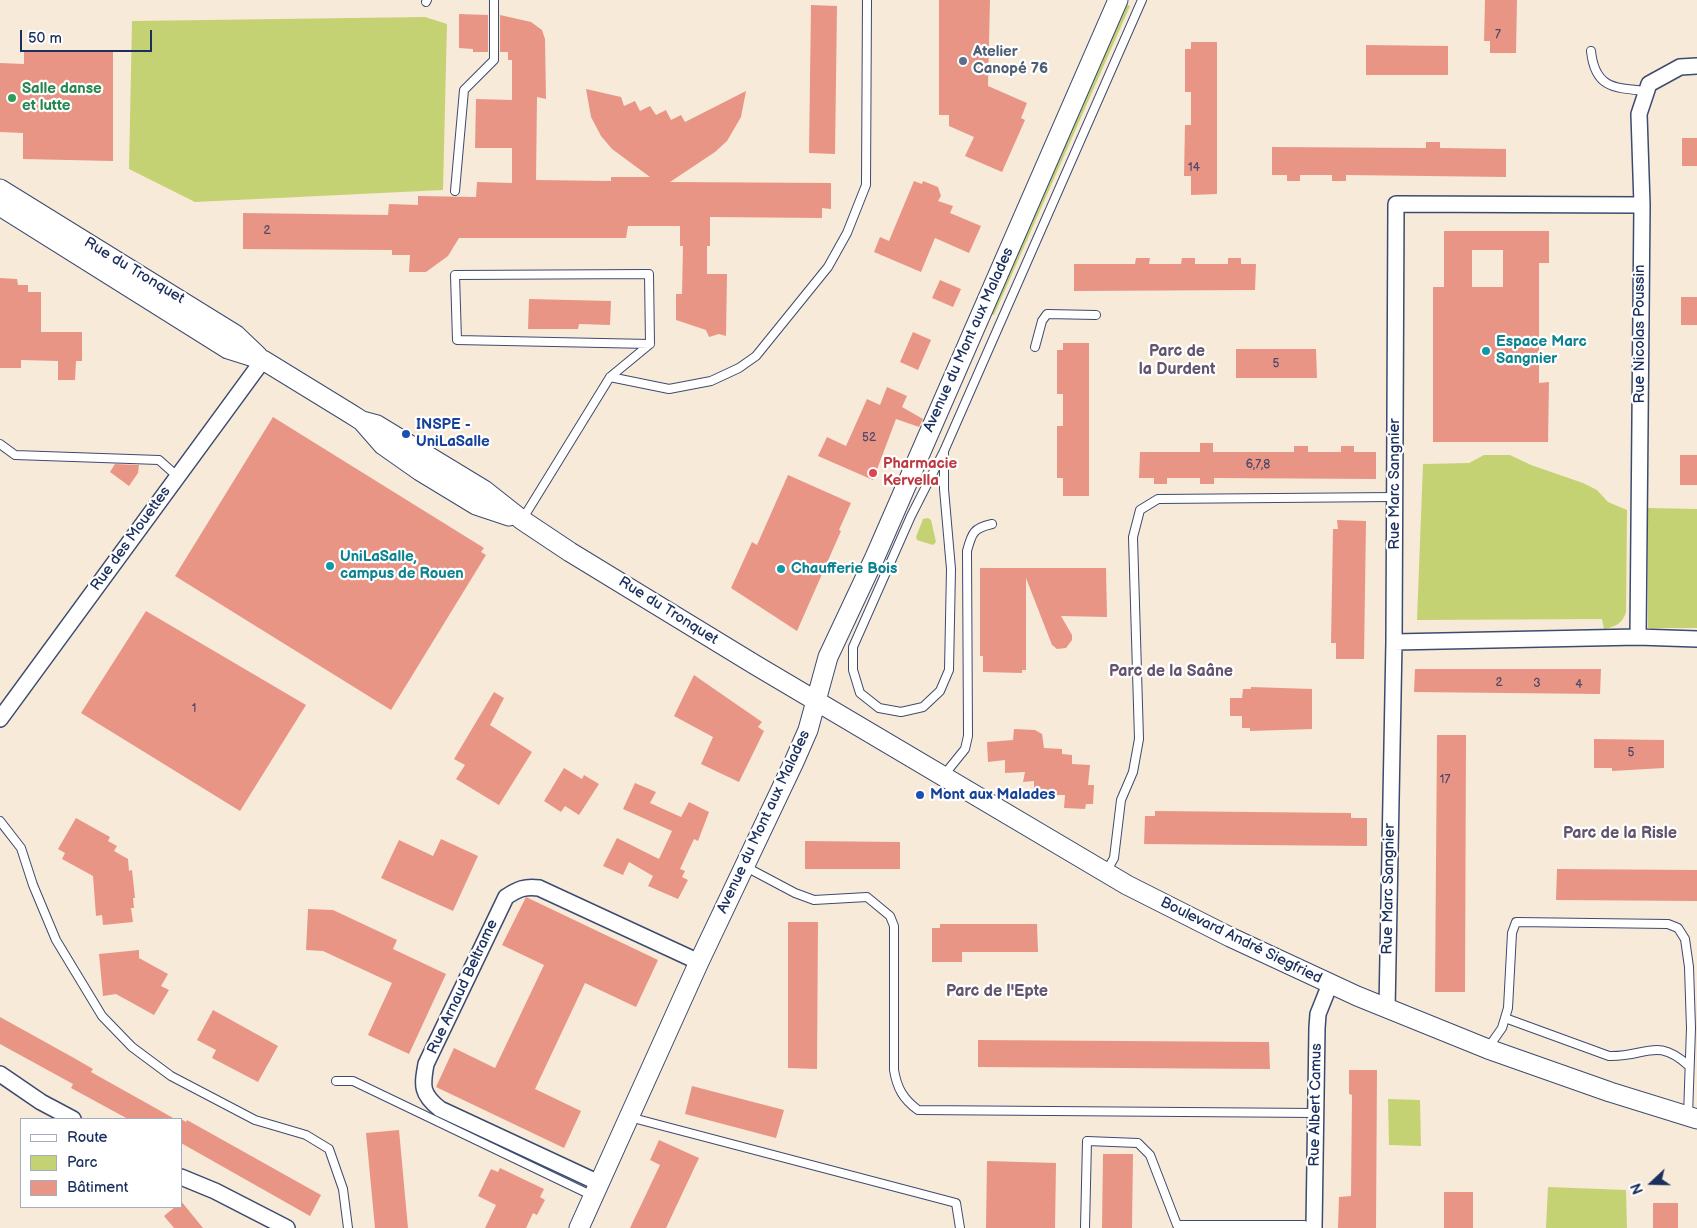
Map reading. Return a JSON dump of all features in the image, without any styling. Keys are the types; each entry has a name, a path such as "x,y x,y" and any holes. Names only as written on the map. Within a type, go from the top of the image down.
{"street":[{"name":"Avenue du Mont aux Malades","path":"579,1228 699,962 808,730 828,657 875,557 1118,0"},
{"name":"Rue Nicolas Poussin","path":"1638,637 1642,205 1639,114 1649,84 1680,67 1697,66"},
{"name":"Rue du Tronquet","path":"0,189 236,335 262,360 362,421 378,425 484,490 522,520 570,552 816,700"},
{"name":"Rue Marc Sangnier","path":"1388,1009 1394,642 1396,204 1642,205"},
{"name":"Rue du Tronquet","path":"0,206 228,349 262,360"},
{"name":"Rue des Mouettes","path":"0,719 262,360"},
{"path":"1394,642 1638,637 1697,639"},
{"name":"Boulevard André Siegfried","path":"816,700 1106,872 1183,914 1330,984 1488,1048 1610,1092 1692,1117"},
{"name":"Rue Arnaud Beltrame","path":"596,1190 440,1109 429,1100 424,1090 422,1083 426,1064 506,897 518,889 527,887 539,888 699,962"},
{"name":"Rue Albert Camus","path":"1309,1226 1316,1113 1316,1028 1318,1014 1330,984"},
{"path":"0,1074 41,1102 71,1118"},
{"path":"182,1177 215,1191 287,1228"}],"lane":[{"path":"455,191 464,90 494,60 494,0"},
{"path":"610,377 668,389 711,380 739,368 756,356 828,267 847,232 866,185 867,0"},
{"path":"944,451 944,489 951,569 949,670 940,692 923,707 901,712 879,708 860,693 853,670 853,647 911,516 944,451 1142,0"},
{"path":"1591,51 1595,72 1613,88 1647,92"},
{"path":"649,274 650,344 457,340 455,275 649,274"},
{"path":"1035,347 1042,321 1047,314 1096,315"},
{"path":"522,520 610,377 650,344"},
{"path":"0,444 15,455 159,460 177,476"},
{"path":"1106,872 1114,858 1121,800 1133,772 1139,739 1133,537 1140,510 1158,499 1395,497"},
{"path":"942,776 958,760 965,749 968,736 967,551 971,536 978,527 992,524"},
{"path":"0,822 21,848 33,885 56,940 102,1016 132,1047 171,1076 255,1120 306,1135 329,1149 343,1189 348,1228"},
{"path":"744,866 795,894 814,900 867,897 890,916 894,926 894,1070 897,1086 907,1102 918,1110 1316,1113"},
{"path":"1488,1048 1502,1028 1508,1008 1512,933 1516,922 1668,924 1678,928 1685,939 1689,967 1691,1028 1689,1066 1692,1117"},
{"path":"1505,1018 1608,1056 1624,1057 1661,1049 1675,1053 1689,1066"},
{"path":"336,1081 354,1081 596,1190"},
{"path":"629,1117 956,1203 960,1228"},
{"path":"1085,1228 1087,1141 1138,1143 1150,1155 1177,1225 1309,1226"}],"green space":[{"path":"1125,4 1130,6 994,315 989,314"},
{"path":"425,17 447,24 443,190 195,202 129,169 132,21"},
{"path":"1484,455 1510,455 1531,465 1583,483 1597,490 1608,502 1627,510 1626,612 1618,624 1604,629 1602,619 1417,620 1423,464 1469,463"},
{"path":"1648,508 1697,509 1697,628 1648,628"},
{"path":"928,518 931,520 936,542 933,545 917,540 916,537 923,519"},
{"path":"1388,1099 1420,1100 1421,1146 1389,1145"},
{"path":"1548,1187 1626,1190 1627,1228 1546,1228"}],"building":[{"path":"939,0 990,0 988,86 1027,103 1021,118 1025,120 1002,172 965,156 974,137 949,126 949,115 939,115"},
{"path":"1485,0 1517,0 1516,53 1490,53 1490,41 1484,41"},
{"path":"811,5 837,6 835,154 809,153"},
{"path":"459,14 488,15 488,52 473,52 473,49 459,48"},
{"path":"500,15 531,22 542,30 545,39 546,99 537,97 536,180 611,181 611,177 650,177 612,149 601,136 591,117 586,89 621,97 624,106 635,101 640,111 650,106 656,115 666,110 671,120 681,115 685,122 746,91 741,117 727,141 715,152 670,182 831,183 831,209 822,208 822,218 710,217 710,246 707,246 707,274 727,274 726,336 719,334 709,337 706,330 676,320 676,294 682,294 683,246 680,246 680,226 628,226 626,238 459,238 448,256 426,272 409,272 410,255 392,255 392,250 243,249 243,213 388,215 389,204 418,205 418,196 476,197 477,182 512,183 512,148 475,148 476,99 512,100 512,60 508,60 508,52 500,52"},
{"path":"1191,42 1217,42 1217,194 1191,195 1191,176 1184,176 1185,125 1191,125 1191,92 1185,92 1185,49 1191,49"},
{"path":"1366,45 1448,46 1448,75 1366,75"},
{"path":"24,51 113,52 113,161 23,159 23,133 0,132 0,63 24,64"},
{"path":"1682,138 1697,138 1697,166 1682,166"},
{"path":"1426,142 1440,142 1440,148 1506,149 1506,177 1346,175 1346,181 1332,181 1332,175 1300,175 1300,181 1287,181 1287,175 1272,175 1272,147 1426,148"},
{"path":"914,181 922,184 923,181 938,187 941,196 938,201 953,206 950,213 981,226 969,253 935,238 921,272 874,252 880,237 889,241"},
{"name":"Espace Marc Sangnier","path":"1444,231 1549,231 1549,263 1539,263 1539,383 1549,382 1548,442 1433,442 1433,287 1444,287","holes":["1472,250 1503,250 1503,287 1472,287"]},
{"path":"1136,258 1150,258 1149,264 1181,264 1182,258 1195,258 1195,264 1228,264 1228,258 1241,258 1241,264 1256,264 1255,290 1074,291 1074,264 1135,264"},
{"path":"0,278 17,279 18,285 28,285 28,292 41,292 41,332 82,332 82,361 76,361 75,380 58,380 58,361 21,360 21,368 0,368"},
{"path":"940,280 961,289 953,307 932,298"},
{"path":"1681,297 1697,297 1697,325 1681,325"},
{"path":"529,299 611,301 610,325 579,324 578,329 528,329"},
{"path":"913,332 931,340 918,370 900,362"},
{"path":"1063,343 1089,343 1089,496 1063,496 1063,478 1057,478 1057,426 1063,426 1063,394 1057,394 1057,350 1063,350"},
{"path":"1236,349 1316,349 1317,378 1236,378"},
{"path":"887,387 907,396 902,407 923,419 919,427 896,419 873,480 818,456 827,437 846,446 867,399 880,405"},
{"name":"UniLaSalle, campus de Rouen","path":"273,417 484,548 481,552 486,555 391,710 175,576"},
{"path":"1200,443 1213,443 1213,452 1294,452 1294,446 1308,446 1308,452 1341,452 1341,446 1354,446 1354,452 1376,452 1376,479 1214,478 1214,484 1200,484 1200,478 1167,478 1167,484 1154,484 1154,478 1139,478 1140,452 1200,452"},
{"path":"1680,455 1697,455 1697,485 1680,485"},
{"path":"115,464 139,465 138,473 129,486 110,472"},
{"name":"Chaufferie Bois","path":"788,475 851,503 839,530 841,531 797,631 731,588 752,542 757,545"},
{"path":"1337,520 1366,521 1364,659 1336,659 1336,643 1331,643 1333,529 1338,529"},
{"path":"980,568 1106,568 1107,617 1061,616 1072,635 1072,640 1066,648 1057,649 1052,645 1026,578 1026,670 1022,670 1022,673 983,672 983,656 980,656"},
{"path":"146,611 306,705 240,811 81,713"},
{"path":"1415,669 1601,669 1600,694 1414,692"},
{"path":"694,675 762,722 758,727 764,731 739,782 701,764 713,737 674,716"},
{"path":"1251,687 1312,689 1312,729 1250,731 1250,728 1242,728 1242,716 1230,716 1230,698 1242,698 1243,689 1251,689"},
{"path":"494,692 504,698 490,725 532,752 499,805 456,779 465,765 454,759"},
{"path":"1014,729 1035,730 1042,734 1044,748 1062,749 1062,754 1072,755 1072,764 1090,765 1088,785 1094,785 1093,804 1086,804 1085,809 1064,808 1065,795 1054,795 1055,791 1034,789 1034,781 1023,782 1025,772 1005,773 1005,760 988,762 987,742 1013,740"},
{"path":"1437,735 1466,735 1465,992 1435,992"},
{"path":"1594,739 1664,740 1664,768 1612,771 1612,768 1594,768"},
{"path":"564,768 582,779 584,775 599,784 579,815 565,806 561,812 544,801"},
{"path":"635,783 656,792 650,803 681,817 689,802 709,812 698,841 694,839 680,869 685,871 682,877 688,880 678,899 648,886 653,876 629,862 623,875 603,866 617,838 659,859 672,831 623,809"},
{"path":"1155,811 1351,813 1351,818 1367,818 1367,846 1144,844 1145,816 1155,816"},
{"path":"76,818 110,837 108,841 117,846 114,851 128,859 129,871 132,870 135,898 133,898 134,908 131,908 133,922 103,925 102,915 96,916 93,876 62,859 65,853 58,849"},
{"path":"441,839 478,856 453,911 381,878 399,840 433,856"},
{"path":"805,841 900,842 900,869 805,869"},
{"path":"1557,869 1697,870 1697,901 1556,900"},
{"path":"526,897 658,960 636,1007 585,983 535,1089 581,1111 564,1148 436,1087 454,1048 495,1068 544,965 502,945"},
{"path":"308,909 333,910 397,940 393,949 446,974 409,1054 368,1035 392,983 323,951 306,950"},
{"path":"788,922 818,922 817,1069 788,1068"},
{"path":"940,924 1037,924 1038,952 962,952 962,962 932,962 932,928 940,928"},
{"path":"139,950 139,958 168,974 161,986 169,990 154,1015 116,994 103,996 99,954"},
{"path":"213,1010 278,1046 258,1082 212,1058 216,1050 197,1040"},
{"path":"0,1017 93,1069 91,1072 173,1118 126,1118 71,1088 73,1084 0,1044"},
{"path":"978,1040 1269,1042 1270,1069 978,1067"},
{"path":"1349,1070 1377,1070 1376,1228 1338,1228 1339,1197 1351,1196 1352,1095 1349,1094"},
{"path":"692,1086 784,1110 776,1138 685,1114"},
{"path":"182,1120 186,1122 187,1120 321,1195 310,1216 182,1144"},
{"path":"399,1130 408,1228 375,1228 366,1133"},
{"path":"659,1140 699,1158 666,1228 630,1228 660,1165 650,1160"},
{"path":"1103,1154 1133,1154 1132,1228 1102,1228"},
{"path":"987,1161 1056,1163 1055,1228 986,1228"},
{"path":"500,1168 544,1189 540,1197 545,1200 537,1215 533,1213 526,1228 485,1228 496,1205 478,1196 491,1169 498,1172"},
{"path":"1444,1192 1473,1192 1473,1228 1444,1228"},
{"path":"182,1202 203,1228 174,1228 164,1216 174,1208 182,1208"},
{"path":"1653,1203 1678,1203 1678,1228 1653,1228"}],"place":[{"name":"Atelier Canopé 76","path":"963,61"},
{"name":"Salle danse et lutte","path":"12,98"},
{"name":"Espace Marc Sangnier","path":"1486,351"},
{"name":"INSPE - UniLaSalle","path":"406,434"},
{"name":"Pharmacie Kervella","path":"873,473"},
{"name":"UniLaSalle, campus de Rouen","path":"330,566"},
{"name":"Chaufferie Bois","path":"781,569"},
{"name":"Mont aux Malades","path":"920,795"}],"district":[{"name":"Parc de la Durdent","path":"1177,361"},
{"name":"Parc de la Saâne","path":"1171,672"},
{"name":"Parc de la Risle","path":"1620,834"},
{"name":"Parc de l'Epte","path":"997,992"}]}
